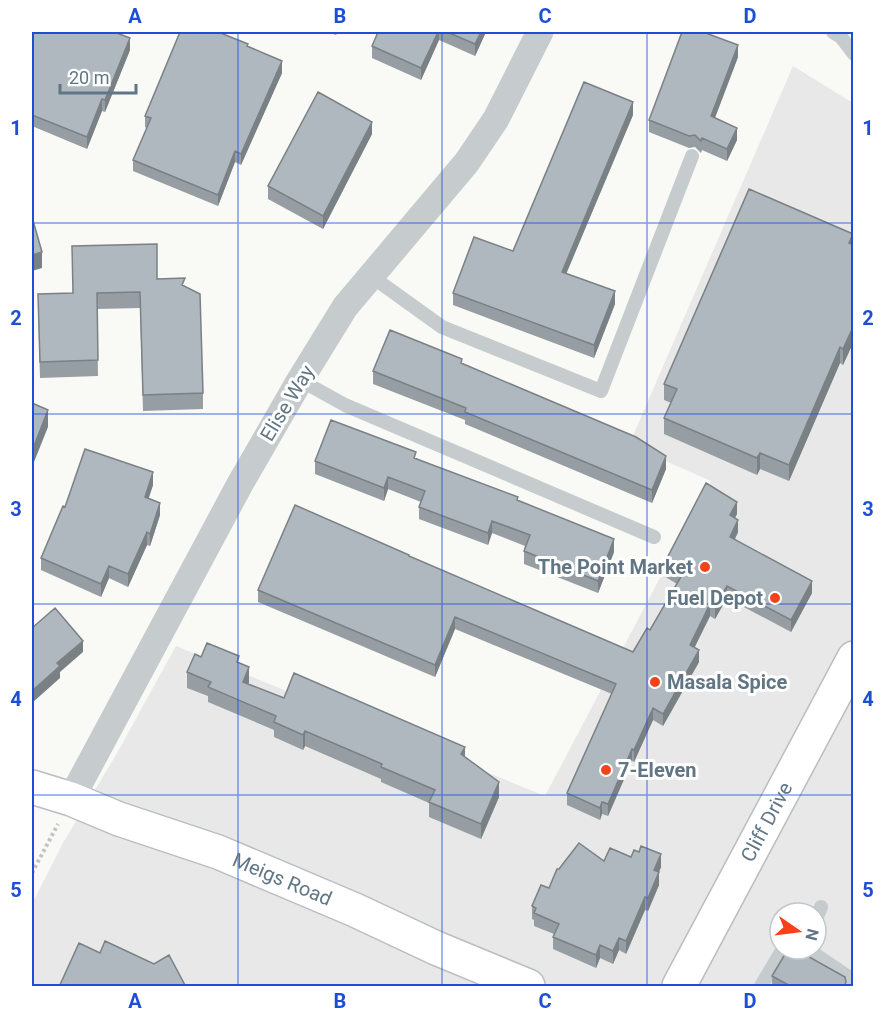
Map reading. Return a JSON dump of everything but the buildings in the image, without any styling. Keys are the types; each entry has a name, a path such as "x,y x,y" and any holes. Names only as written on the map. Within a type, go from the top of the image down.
{"main road":[{"name":"Cliff Drive","path":"679,987 854,658"},
{"name":"Meigs Road","path":"32,787 218,852 528,987"}],"street":[{"name":"Elise Way","path":"71,799 240,484 300,380 345,307 467,162 496,119 540,32"}],"lane":[{"path":"833,32 841,37 854,54"},
{"path":"371,276 442,327 601,391 692,156"},
{"path":"300,380 345,405 654,537"},
{"path":"761,987 776,961"},
{"path":"825,961 853,980 854,986"}],"path":[{"path":"32,873 71,799"}],"shaded area":[{"path":"793,66 853,103 853,986 32,986 32,904 63,843 116,755 176,646 545,796 711,481 629,445"}],"place":[{"name":"The Point Market","path":"705,567"},
{"name":"Fuel Depot","path":"775,598"},
{"name":"Masala Spice","path":"655,682"},
{"name":"7-Eleven","path":"606,770"}]}
